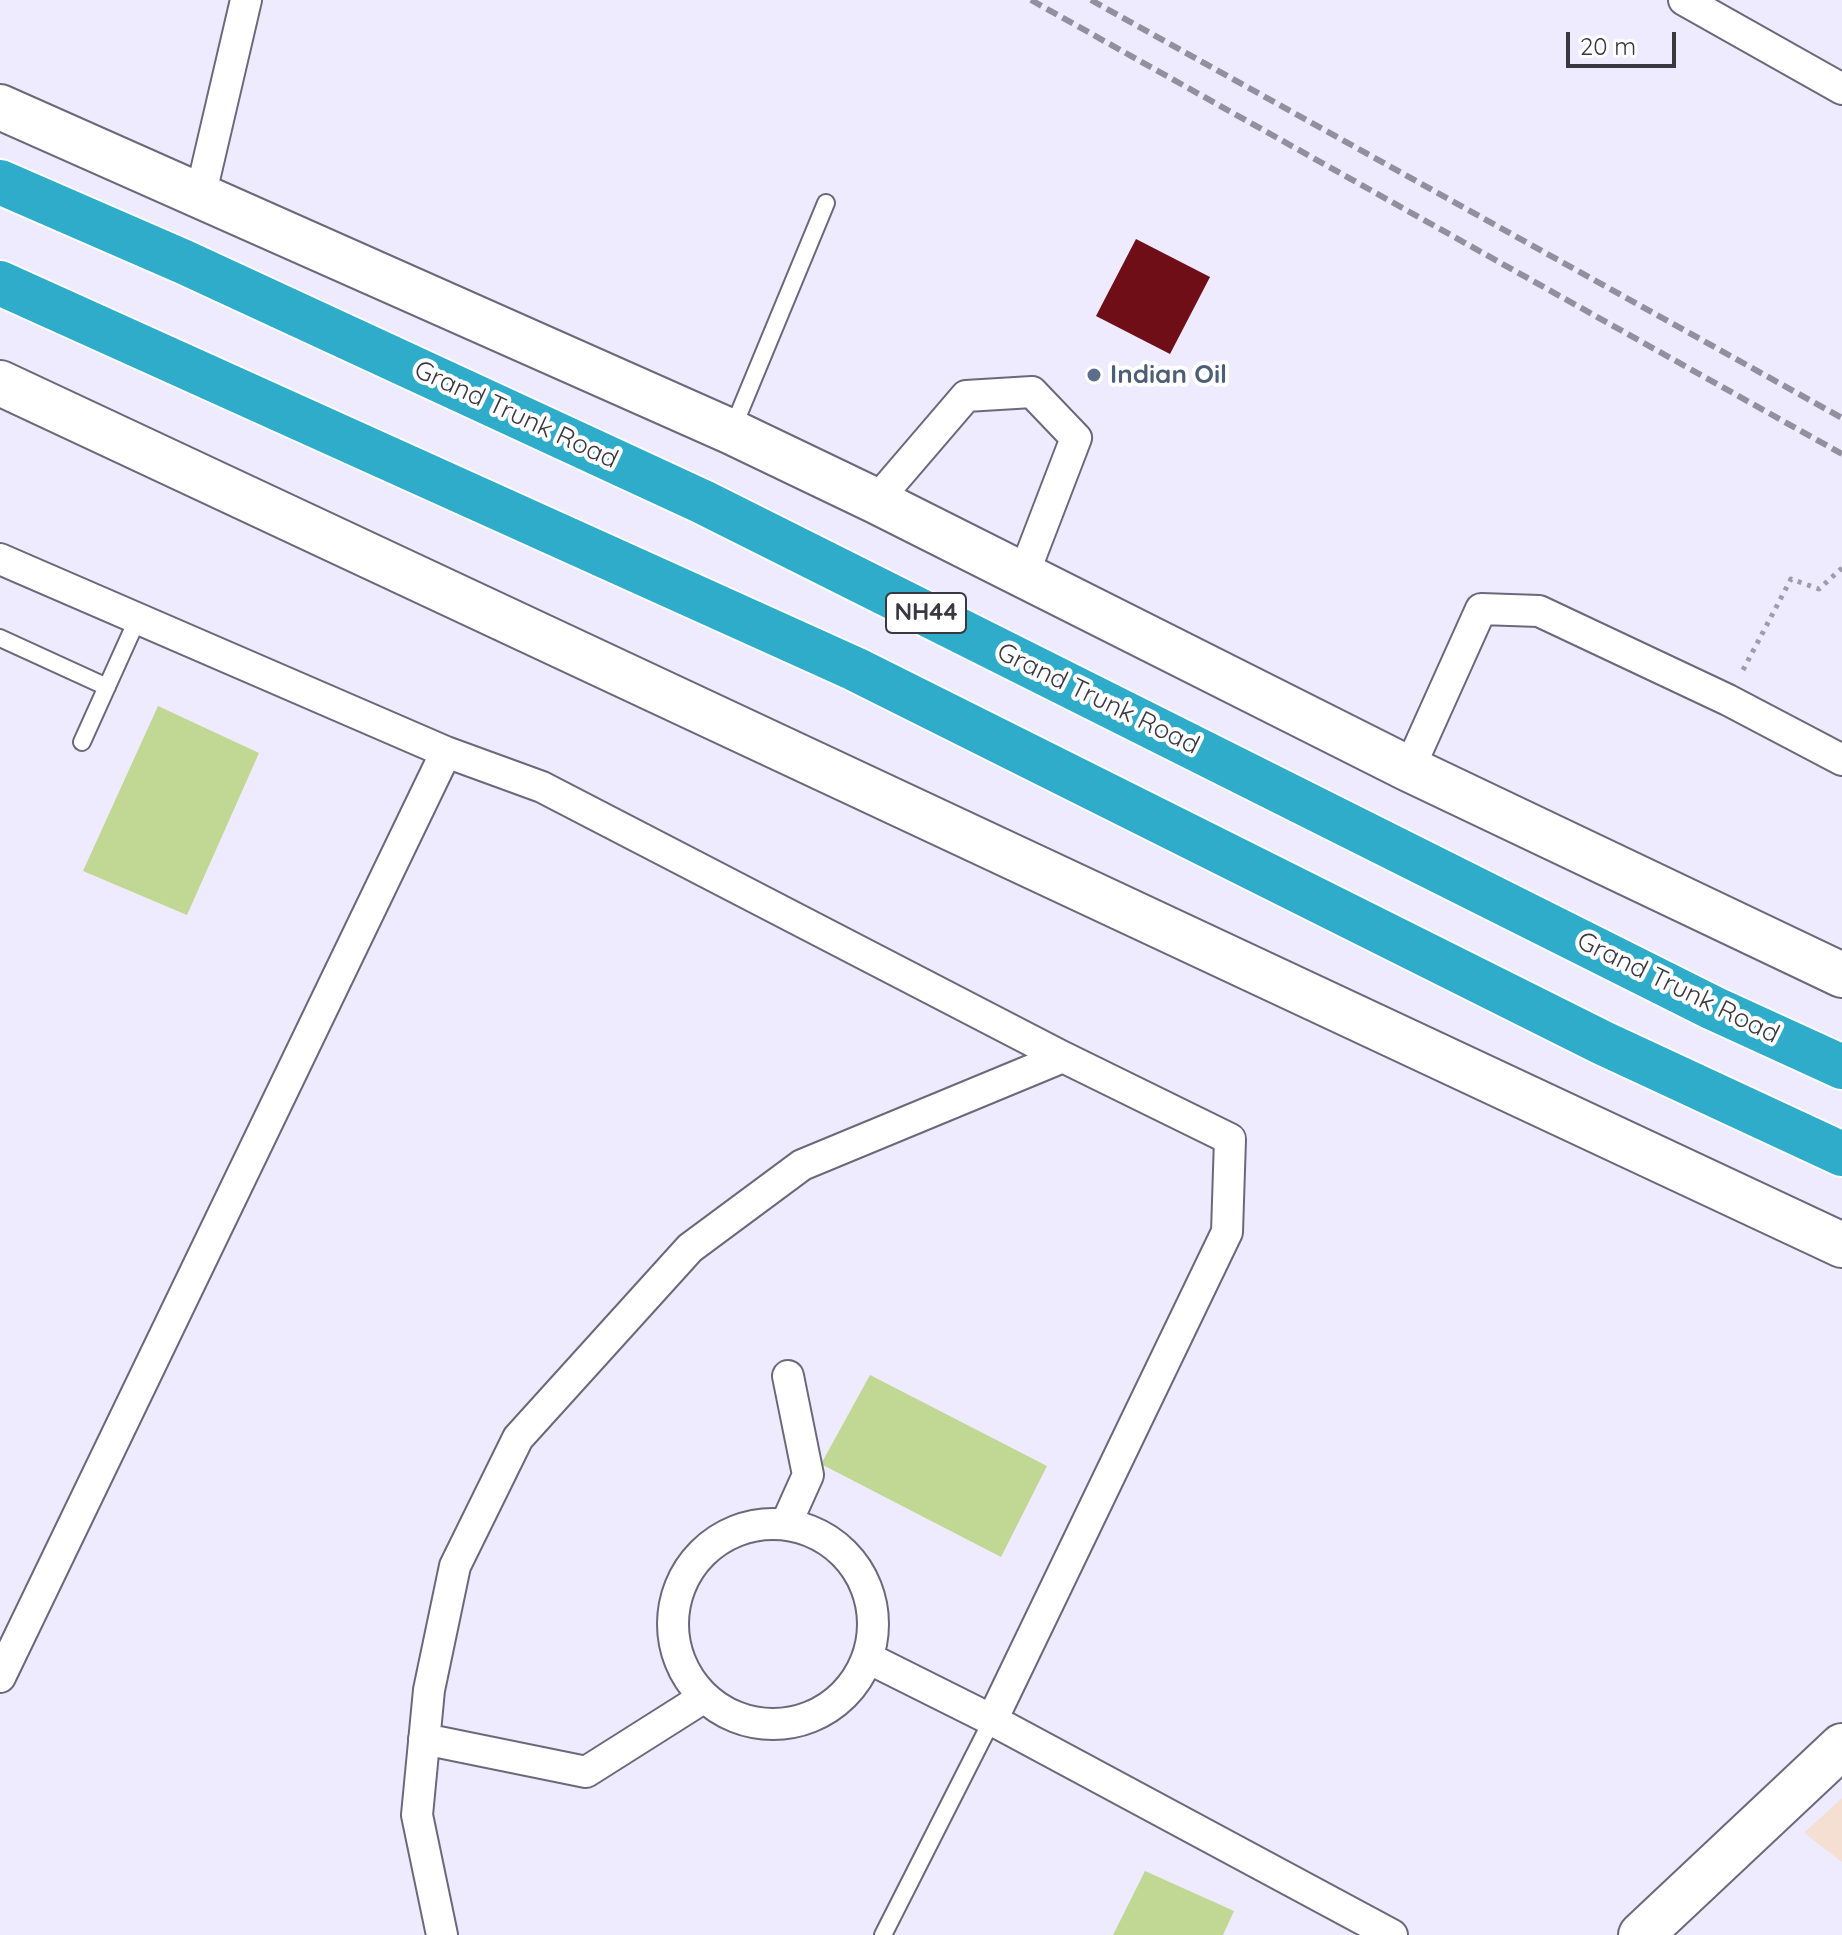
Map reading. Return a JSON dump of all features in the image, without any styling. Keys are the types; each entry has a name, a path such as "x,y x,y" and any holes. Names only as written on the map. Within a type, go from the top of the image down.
{"highway":[{"name":"Grand Trunk Road","path":"0,182 184,262 703,502 1713,1008 1842,1067"},
{"path":"0,283 855,669 1603,1043 1842,1154"}],"street":[{"path":"200,197 246,0"},
{"path":"1684,0 1842,89"},
{"path":"0,107 732,432 876,501 1409,769 1842,975"},
{"path":"0,383 1842,1245"},
{"path":"876,501 966,396 1032,392 1076,438 1023,576"},
{"path":"0,559 446,752 542,787 1063,1057 1230,1139 1227,1232 992,1720"},
{"path":"1409,769 1481,609 1539,611 1728,700 1842,760"},
{"path":"0,1677 446,752"},
{"path":"442,1935 417,1815 429,1690 455,1566 518,1438 690,1248 802,1165 1063,1057"},
{"path":"786,1524 808,1475 788,1376"},
{"path":"786,1524 811,1531 836,1545 856,1566 869,1592 874,1621 870,1659 856,1682 832,1707 800,1722 766,1725 732,1717 703,1698 684,1673 674,1644 673,1612 682,1583 698,1556 723,1537 752,1526 786,1524"},
{"path":"870,1659 992,1720 1392,1935"},
{"path":"424,1739 586,1772 703,1698"},
{"path":"1641,1935 1842,1746"}],"lane":[{"path":"732,432 826,203"},
{"path":"82,742 137,620"},
{"path":"0,638 107,687"},
{"path":"883,1935 992,1720"}],"path":[{"path":"1728,700 1791,579 1819,589 1842,568"}],"shaded area":[{"path":"1842,1798 1842,1862 1804,1833"}],"green space":[{"path":"158,706 259,753 187,915 83,871"},
{"path":"870,1375 1047,1466 1001,1557 821,1464"},
{"path":"1145,1871 1234,1911 1223,1935 1113,1935"}],"building":[{"path":"1136,239 1210,277 1170,354 1096,316"}],"railway":[{"path":"1031,0 1842,454"},
{"path":"1091,0 1842,418"}],"place":[{"name":"Indian Oil","path":"1094,375"}]}
